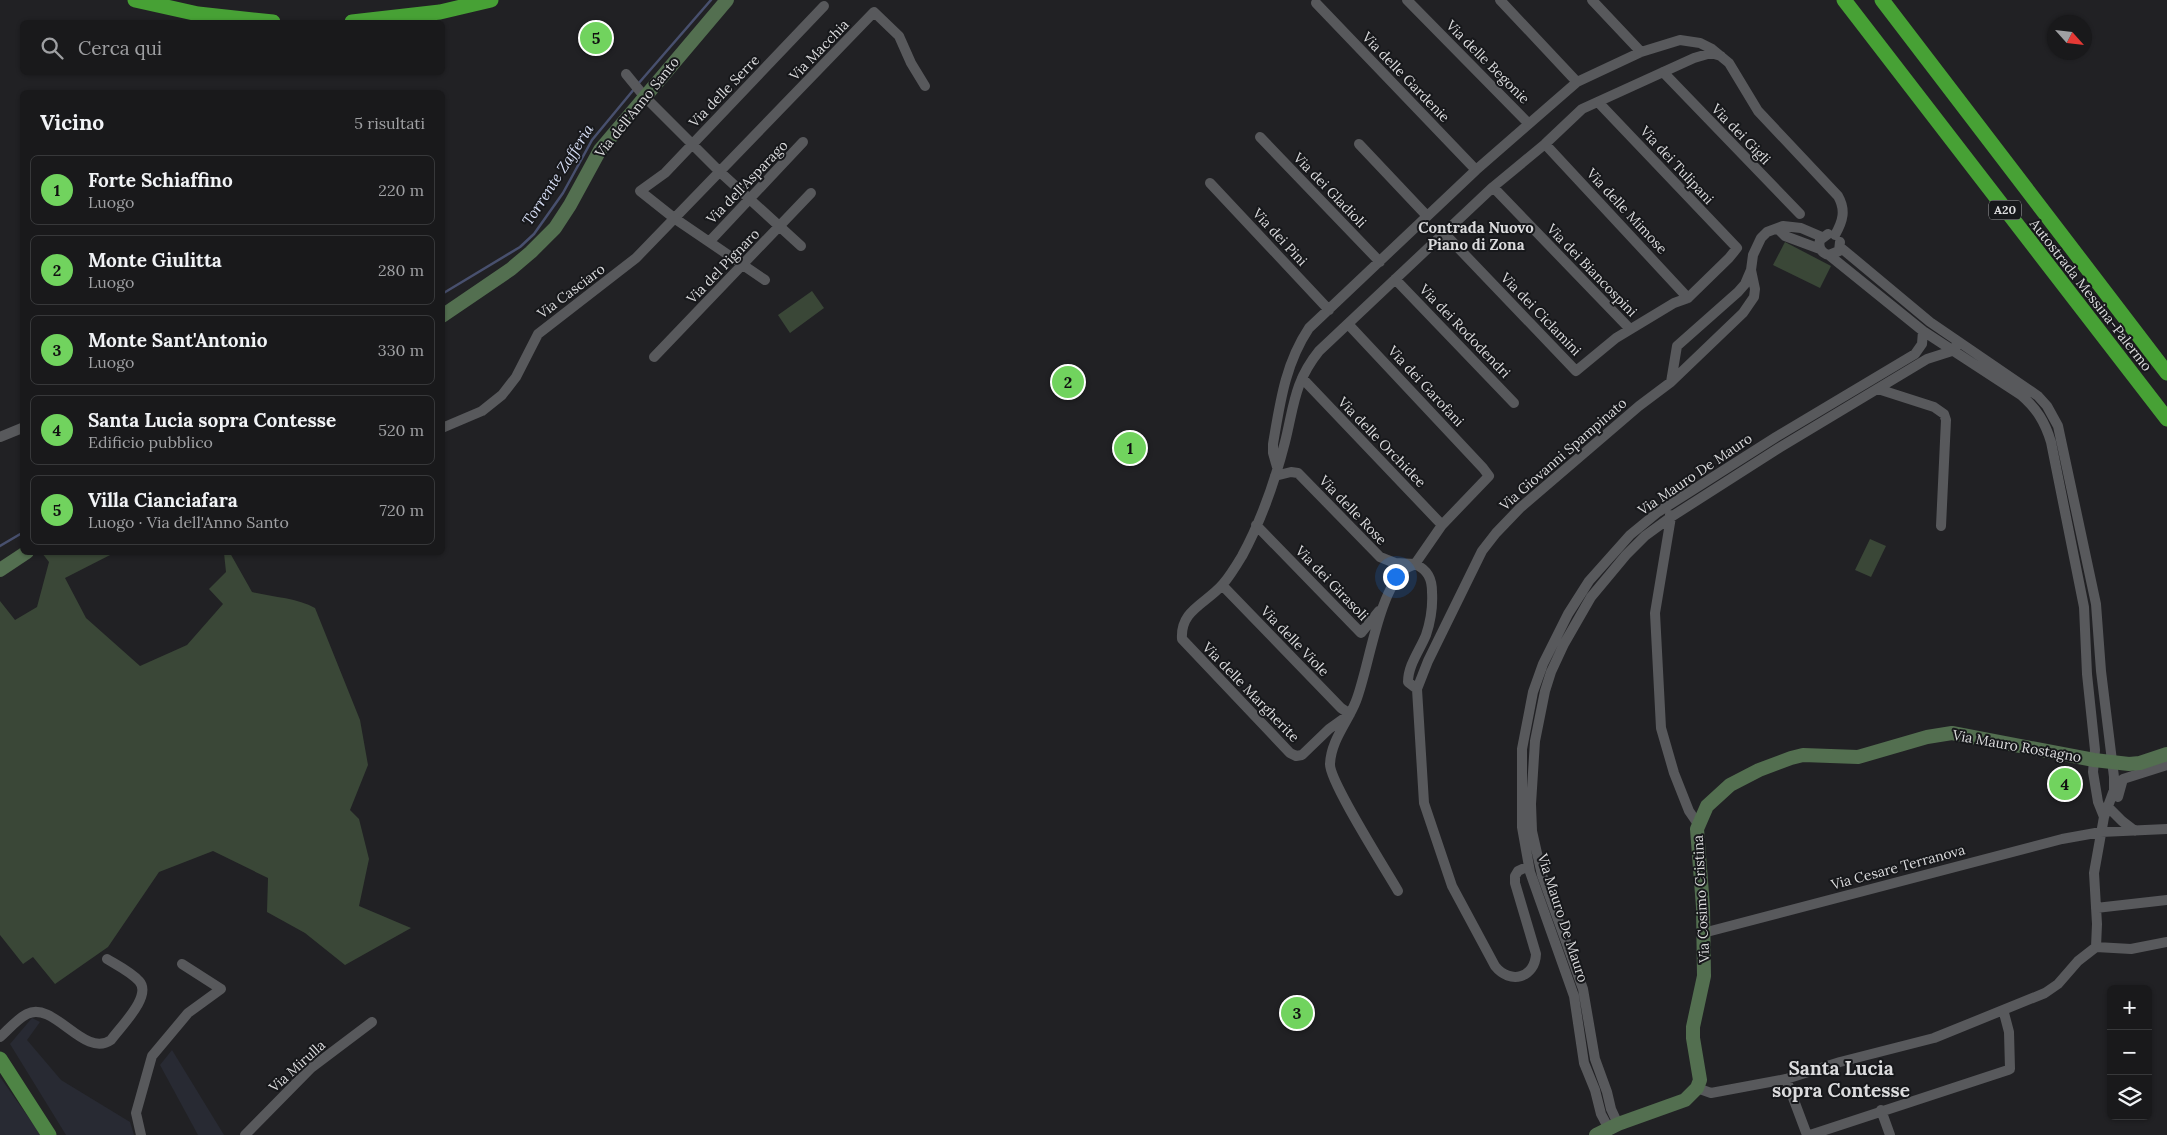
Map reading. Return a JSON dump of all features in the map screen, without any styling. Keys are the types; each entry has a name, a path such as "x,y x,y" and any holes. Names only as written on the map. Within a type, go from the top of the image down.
{"highway":[{"path":"135,0 198,14 254,20"},
{"path":"370,20 440,12 491,0"},
{"name":"Autostrada Messina-Palermo","path":"1844,0 2167,419"},
{"name":"Autostrada Messina-Palermo","path":"1882,0 2167,373"}],"main road":[{"path":"0,1059 49,1135"}],"street":[{"name":"Via dell'Anno Santo","path":"445,314 511,269 554,228 570,205 600,150 642,95 727,0"},
{"name":"Via delle Begonie","path":"1407,0 1528,123"},
{"path":"1500,0 1577,82"},
{"path":"1592,0 1641,52"},
{"name":"Via delle Gardenie","path":"1316,3 1476,170"},
{"name":"Via delle Serre","path":"674,218 640,191 664,173 693,144 824,6"},
{"name":"Via Macchia","path":"720,172 874,12 899,36 911,63 925,86"},
{"path":"1276,472 1273,444 1285,377 1309,328 1476,170 1577,82 1641,52 1680,40 1700,43 1722,56 1735,72 1758,111 1838,196 1844,210 1843,218 1835,235"},
{"path":"1222,585 1239,562 1256,525 1276,472 1295,393 1302,378 1320,351 1493,187 1545,144 1582,109 1703,54 1711,53 1722,56"},
{"name":"Via dei Gigli","path":"1663,72 1800,214"},
{"path":"628,78 642,95 720,172 801,246"},
{"name":"Via dei Tulipani","path":"1598,102 1737,248 1688,298"},
{"name":"Via dei Gladioli","path":"1260,137 1380,262"},
{"name":"Via dell'Asparago","path":"710,241 804,142"},
{"path":"1359,144 1426,216"},
{"name":"Via delle Mimose","path":"1545,144 1688,298"},
{"name":"Via Casciaro","path":"445,427 482,411 502,395 516,377 538,334 628,265 720,172"},
{"name":"Via dei Pini","path":"1210,183 1329,310"},
{"name":"Via dei Biancospini","path":"1493,187 1630,329"},
{"name":"Via del Pignaro","path":"654,357 811,193"},
{"path":"674,218 764,280"},
{"path":"1822,237 1792,226 1783,226 1778,229 1785,236 1824,252 1923,330 2038,396 2047,406 2058,426 2096,604 2114,790 2101,832 2094,873 2096,946"},
{"name":"Via Giovanni Spampinato","path":"1671,382 1677,346 1745,284 1751,270 1756,244 1767,232 1778,229"},
{"name":"Via dei Ciclamini","path":"1444,233 1576,371 1630,329"},
{"path":"1828,234 1835,235 1840,240 1840,247 1836,253 1824,252 1819,243 1822,237 1828,234"},
{"path":"1840,247 1930,322 1955,347 2021,396 2039,414 2048,431 2084,607 2094,760 2092,772 2098,802 2108,812 2135,830"},
{"name":"Via Giovanni Spampinato","path":"1529,866 1518,871 1515,876 1536,960 1525,974 1512,978 1500,972 1495,966 1462,908 1452,886 1428,818 1422,782 1417,689 1428,661 1482,551 1491,539 1520,508 1639,406 1671,382 1730,326 1751,303 1755,289 1751,270"},
{"name":"Via dei Rododendri","path":"1395,279 1514,403"},
{"path":"1630,329 1674,303 1688,298"},
{"path":"1923,330 1930,322"},
{"name":"Via dei Garofani","path":"1348,324 1489,476 1442,525"},
{"name":"Via Mauro De Mauro","path":"1608,1129 1584,1063 1574,996 1529,866 1522,827 1522,749 1533,692 1544,664 1568,614 1590,581 1630,535 1665,507 1776,437 1915,354 1922,344 1923,330"},
{"name":"Via Mauro De Mauro","path":"1608,1129 1611,1109 1595,1059 1583,989 1537,858 1532,831 1531,804 1535,740 1541,706 1551,672 1578,618 1596,591 1626,555 1645,536 1671,517 1779,448 1927,359 1955,347"},
{"name":"Via delle Orchidee","path":"1302,378 1442,525"},
{"path":"1878,389 1934,407 1944,414 1946,420 1941,526"},
{"path":"0,437 20,429"},
{"name":"Via delle Rose","path":"1276,472 1298,473 1380,558 1415,564"},
{"path":"1665,507 1671,517"},
{"name":"Via Cosimo Cristina","path":"1671,517 1655,613 1661,728 1683,796 1689,811 1698,824 1696,837 1703,932 1704,983 1692,1038 1700,1080 1698,1088"},
{"name":"Via dei Girasoli","path":"1256,525 1361,633 1386,604"},
{"path":"1398,891 1339,791 1330,765 1338,732 1357,699 1380,615 1394,586 1405,570 1415,564 1442,525"},
{"path":"0,570 22,555"},
{"path":"1415,564 1423,568 1432,581 1433,610 1426,634 1408,675 1408,682 1417,689"},
{"name":"Via delle Margherite","path":"1222,585 1187,616 1181,628 1182,639 1290,753 1296,756 1302,755 1329,729 1350,714"},
{"name":"Via delle Viole","path":"1222,585 1341,708 1350,714"},
{"name":"Via Mauro Rostagno","path":"1698,824 1707,806 1716,796 1730,786 1759,770 1803,755 1858,757 1927,737 1952,733 2111,762 2134,764 2167,754"},
{"path":"2108,812 2118,798 2123,779 2167,764"},
{"name":"Via Cesare Terranova","path":"1703,932 2062,839 2101,832 2167,829"},
{"path":"2096,908 2167,900"},
{"path":"1608,1129 1685,1100 1698,1088 1711,1094 1786,1079 1840,1062 1934,1038 2045,993 2058,984 2078,961 2096,946 2131,949 2167,942"},
{"path":"0,1037 21,1018 28,1013 35,1012 44,1013 86,1040 97,1044 104,1044 110,1040 139,1004 143,991 139,981 107,958"},
{"path":"142,1135 136,1113 152,1056 188,1013 221,989 182,964"},
{"path":"1786,1079 1808,1135 1829,1132 1881,1110 2010,1069 2009,1032 2004,1013"},
{"name":"Via Mirulla","path":"245,1135 312,1068 372,1022"},
{"path":"1881,1110 1890,1135"}],"shaded area":[{"path":"32,1018 40,1022 27,1040 61,1080 130,1122 134,1135 66,1135 10,1044"},
{"path":"172,1050 224,1135 198,1135 160,1065"},
{"path":"0,1077 41,1135 0,1135"}],"green space":[{"path":"1785,242 1831,266 1820,288 1773,265"},
{"path":"812,291 824,308 790,333 778,315"},
{"path":"1870,539 1886,546 1871,577 1855,570"},
{"path":"44,555 110,555 65,578 86,618 140,666 187,645 223,604 209,589 226,572 224,555 231,555 252,592 293,600 315,608 360,720 368,765 350,810 359,819 369,859 359,906 411,928 345,965 305,933 267,912 268,878 213,851 159,872 108,947 55,984 33,957 23,964 0,935 0,601 15,620 37,607 49,562"}],"waterway":[{"name":"Torrente Zafferia","path":"638,84 711,0"},
{"name":"Torrente Zafferia","path":"445,292 520,247 534,234 563,193 592,140 635,88"},
{"name":"Torrente Zafferia","path":"0,546 20,534"}],"place":[{"name":"Villa Cianciafara","path":"596,38"},
{"name":"Monte Giulitta","path":"1068,382"},
{"name":"Forte Schiaffino","path":"1130,448"},
{"name":"Santa Lucia sopra Contesse","path":"2065,784"},
{"name":"Monte Sant'Antonio","path":"1297,1013"}],"district":[{"name":"Contrada Nuovo Piano di Zona","path":"1476,236"},
{"name":"Santa Lucia sopra Contesse","path":"1841,1079"}]}
